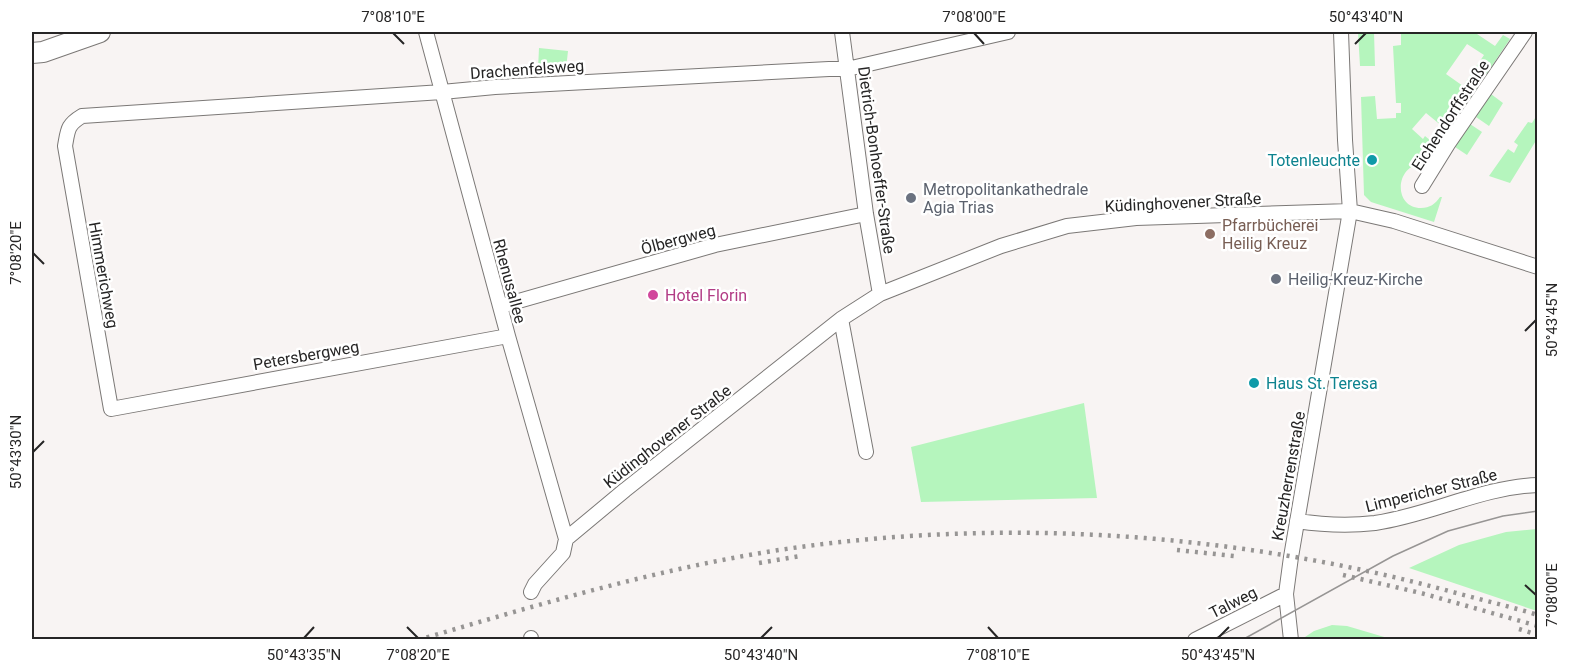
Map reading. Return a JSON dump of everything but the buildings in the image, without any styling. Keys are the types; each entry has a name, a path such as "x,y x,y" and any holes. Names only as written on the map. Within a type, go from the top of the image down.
{"street":[{"path":"36,55 100,32"},
{"name":"Rhenusallee","path":"426,32 508,336 566,539"},
{"name":"Dietrich-Bonhoeffer-Straße","path":"842,32 866,214 880,294"},
{"name":"Drachenfelsweg","path":"65,146 68,128 82,116 495,87 847,69 1008,32"},
{"name":"Kreuzherrenstraße","path":"1291,639 1286,594 1350,211 1341,32"},
{"name":"Eichendorffstraße","path":"1422,186 1525,32"},
{"name":"Himmerichweg","path":"65,146 111,409"},
{"name":"Küdinghovener Straße","path":"531,592 535,584 563,552 566,539 841,319 880,294 1001,246 1067,226 1136,218 1350,211 1394,221 1538,267"},
{"name":"Ölbergweg","path":"501,306 715,245 866,214"},
{"path":"841,319 866,452"},
{"name":"Petersbergweg","path":"111,409 508,336"},
{"name":"Limpericher Straße","path":"1297,521 1320,525 1377,522 1481,494 1538,484"},
{"name":"Talweg","path":"1195,639 1286,594"}],"green space":[{"path":"1358,32 1374,32 1375,66 1360,66"},
{"path":"1401,32 1477,32 1495,46 1503,35 1510,39 1448,131 1426,113 1412,129 1423,139 1425,136 1437,146 1425,164 1415,165 1408,170 1401,185 1402,194 1405,201 1421,208 1434,204 1442,197 1434,222 1371,202 1364,195 1361,97 1375,96 1377,119 1396,118 1396,113 1401,113 1401,103 1396,103 1393,46 1401,45","holes":["1467,44 1484,55 1463,86 1446,74"]},
{"path":"539,48 568,51 566,69 538,69"},
{"path":"1491,94 1503,103 1489,126 1476,117"},
{"path":"1537,115 1537,139 1510,183 1489,176 1508,149 1514,153 1518,145 1514,142 1528,122 1532,123"},
{"path":"1470,124 1482,132 1467,155 1455,147"},
{"path":"1084,403 1097,498 921,502 911,447"},
{"path":"1537,529 1537,611 1409,568 1459,545 1506,532"},
{"path":"1332,625 1347,626 1391,639 1302,639 1314,631"}],"tram line":[{"path":"1242,640 1393,556 1448,531 1503,516 1538,511"}],"railway":[{"path":"418,640 597,589 733,558 864,540 950,534 1036,533 1122,536 1208,544 1377,573 1538,615"},
{"path":"1177,550 1234,556"},
{"path":"759,563 800,556"},
{"path":"1343,575 1421,593 1538,626"},
{"path":"1519,629 1538,635"}],"place":[{"name":"Totenleuchte","path":"1372,160"},
{"name":"Metropolitankathedrale Agia Trias","path":"911,198"},
{"name":"Pfarrbücherei Heilig Kreuz","path":"1210,234"},
{"name":"Heilig-Kreuz-Kirche","path":"1276,279"},
{"name":"Hotel Florin","path":"653,295"},
{"name":"Haus St. Teresa","path":"1254,383"}]}
